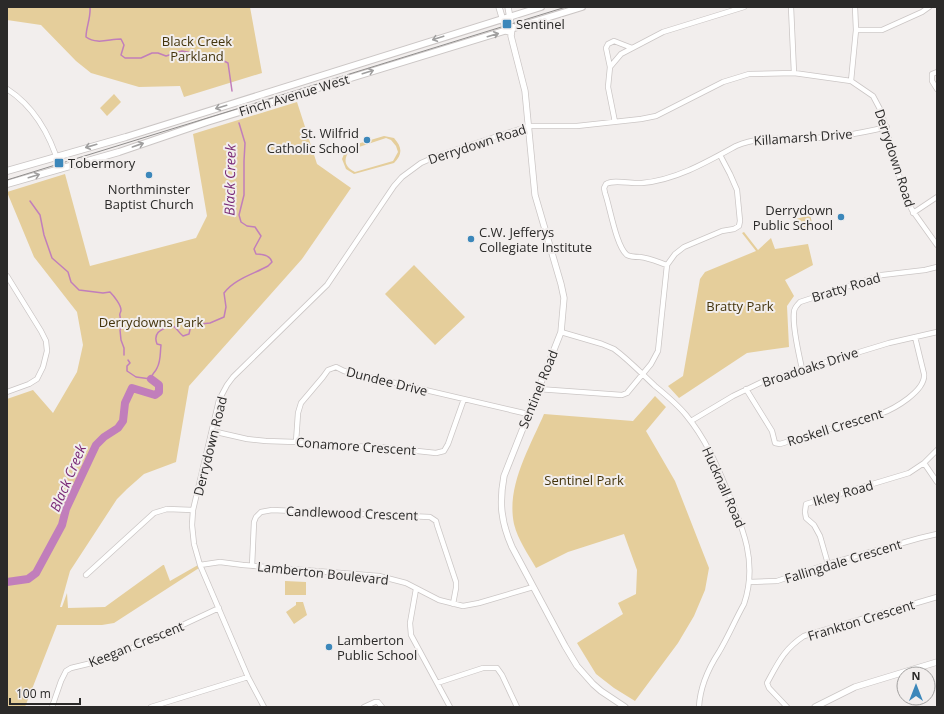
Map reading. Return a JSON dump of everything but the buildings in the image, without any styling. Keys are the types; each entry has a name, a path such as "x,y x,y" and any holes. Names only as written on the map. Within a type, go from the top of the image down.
{"main road":[{"name":"Finch Avenue West","path":"7,171 126,136 541,7"},
{"name":"Finch Avenue West","path":"7,184 118,152 207,122 510,31 582,7"}],"street":[{"name":"Sentinel Road","path":"499,7 502,18 510,31"},
{"name":"Sentinel Road","path":"508,7 510,16 510,31 525,86 535,195 564,298 561,332 504,476 500,505 507,535 533,587 577,666 593,684 625,707"},
{"path":"610,67 621,54 651,38 672,29 744,7"},
{"path":"791,7 794,73"},
{"path":"851,81 856,30 855,7"},
{"path":"856,30 882,30 930,7"},
{"path":"615,122 608,86 610,67 606,48 608,44 614,41 632,48"},
{"path":"937,72 932,74 932,81 937,89"},
{"name":"Derrydown Road","path":"264,707 248,677 200,565 194,544 192,525 193,510 219,400 226,385 233,377 327,285 386,197 402,177 421,163 437,156 529,126 577,126 641,120 656,116 723,82 749,74 794,73 851,81 873,96 882,111 903,188 913,213 937,245"},
{"path":"7,89 34,114 49,138 60,168"},
{"name":"Killamarsh Drive","path":"667,265 646,258 630,256 623,249 619,241 604,185 611,182 627,184 644,183 674,177 745,142 756,139 825,137 865,132 887,127"},
{"path":"538,389 622,395 627,393 654,360 658,351 667,265 675,254 684,247 722,231 734,229 739,226 740,222 737,190 720,155"},
{"path":"913,213 937,197"},
{"name":"Bratty Road","path":"802,369 796,340 793,313 800,302 882,276 937,267"},
{"path":"7,276 41,331 46,341 47,351 43,367 37,380 7,392"},
{"name":"Hucknall Road","path":"561,332 611,347 620,353 683,412 710,449 742,525 749,554 749,582 744,604 719,652 711,664 702,685 698,707"},
{"name":"Broadoaks Drive","path":"691,421 746,389 764,381 889,343 937,332"},
{"name":"Roskell Crescent","path":"746,389 772,431 775,443 780,444 880,414 891,410 906,400 922,385 925,379 915,337"},
{"name":"Dundee Drive","path":"296,442 298,413 301,404 328,370 336,367 344,371 528,414"},
{"name":"Conamore Crescent","path":"212,431 247,439 343,446 380,447 432,453 440,452 444,451 448,444 464,399"},
{"name":"Ikley Road","path":"828,564 820,536 814,525 806,518 806,504 909,473 924,463 937,450"},
{"path":"924,463 937,482"},
{"path":"86,575 154,513 166,509 193,510"},
{"name":"Candlewood Crescent","path":"252,566 254,522 256,517 261,512 266,510 430,517 436,521 455,577 456,588 453,604"},
{"name":"Fallingdale Crescent","path":"749,582 777,581 828,564 937,534"},
{"name":"Lamberton Boulevard","path":"200,565 220,562 252,566 368,574 406,583 440,600 463,606 479,604 533,587"},
{"path":"416,588 410,630 411,635 450,707"},
{"name":"Frankton Crescent","path":"787,707 769,688 767,683 782,656 792,644 804,636 937,597"},
{"name":"Keegan Crescent","path":"52,707 61,681 66,672 71,668 100,661 149,641 219,608"},
{"path":"815,707 855,687 937,662"},
{"path":"437,683 483,668 497,668 502,675 517,707"},
{"path":"151,707 248,677"},
{"path":"364,707 378,702 382,707"}],"green space":[{"name":"Black Creek Parkland","path":"7,7 250,7 262,73 184,97 180,86 139,87 91,73 76,61 41,25 7,20"},
{"path":"114,94 121,102 107,116 100,108"},
{"name":"Derrydowns Park","path":"297,102 317,164 351,188 302,259 189,386 176,462 144,474 117,499 70,571 60,607 62,607 67,593 68,608 105,607 163,565 170,581 198,565 199,568 114,623 102,625 57,625 25,707 7,707 7,399 33,390 53,413 77,372 83,345 77,312 34,257 7,192 65,174 90,266 196,238 207,216 193,134"},
{"path":"384,136 394,138 399,144 400,154 394,163 354,174 346,169 342,159 345,152 339,153 337,150","holes":["386,138 391,140 396,146 398,152 393,161 355,172 347,165 346,157 350,150"]},
{"path":"810,215 814,230 799,230 796,219"},
{"name":"Bratty Park","path":"744,232 758,250 771,238 775,249 808,244 813,265 785,280 794,296 787,306 789,347 747,353 679,398 668,386 683,376 700,279 705,272 756,251 742,233"},
{"path":"414,265 465,317 435,345 385,294"},
{"name":"Sentinel Park","path":"655,396 666,407 646,431 675,481 709,568 705,590 694,616 678,643 635,701 614,688 596,674 577,643 623,614 618,603 636,594 637,570 624,534 568,552 536,568 518,536 512,510 516,481 526,453 544,414 633,421"},
{"path":"285,581 306,582 306,595 285,595"},
{"path":"296,602 303,602 307,615 294,624 286,612 296,605"}],"waterway":[{"name":"Black Creek","path":"90,7 86,37 94,41 121,39 124,45 121,55 125,58 141,58 152,53 158,53 166,56 182,51 220,59 228,63 232,91"},
{"name":"Black Creek","path":"128,360 130,363 127,366 127,371 136,377 151,379 160,360 161,345 157,344 157,333 172,325 183,336 189,334 191,325 210,323 224,317 226,307 224,293 228,288 239,280 268,266 272,262 266,255 256,254 254,249 261,236 255,227 247,226 241,222 239,215 244,195 245,143 239,123"},
{"path":"30,201 40,215 44,235 52,258 68,272 71,282 79,290 103,293 110,292 119,303 121,308 120,315 122,326 120,330 124,355"},
{"name":"Black Creek","path":"7,582 28,579 36,573 62,525 66,509 96,445 104,437 118,428 123,421 125,403 132,388 155,395 159,392 159,385 151,379"}],"tram line":[{"path":"7,180 566,7"}],"place":[{"name":"Sentinel","path":"507,24"},
{"name":"St. Wilfrid Catholic School","path":"367,140"},
{"name":"Tobermory","path":"59,163"},
{"name":"Northminster Baptist Church","path":"149,175"},
{"name":"Derrydown Public School","path":"841,217"},
{"name":"C.W. Jefferys Collegiate Institute","path":"471,239"},
{"name":"Lamberton Public School","path":"329,647"}]}
